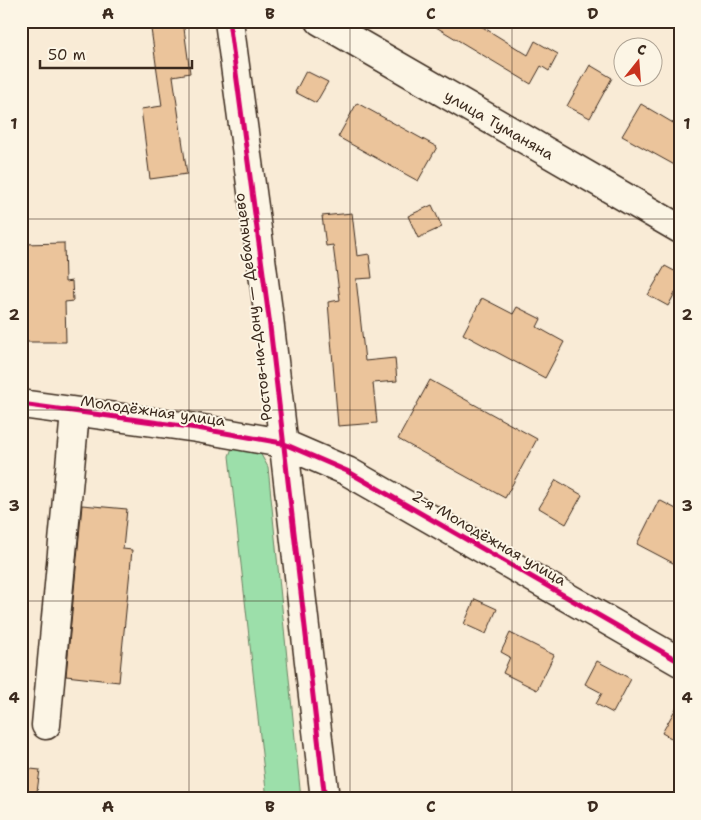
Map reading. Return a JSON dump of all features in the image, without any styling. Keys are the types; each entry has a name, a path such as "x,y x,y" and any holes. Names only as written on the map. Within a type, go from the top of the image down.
{"street":[{"name":"Ростов-на-Дону — Дебальцево","path":"230,21 269,318 282,443 325,799"},
{"name":"улица Туманяна","path":"320,21 680,229"},
{"name":"Молодёжная улица","path":"21,404 75,413 197,428 282,443"},
{"path":"46,724 75,413"},
{"name":"2-я Молодёжная улица","path":"282,443 347,471 680,662"}],"green space":[{"path":"232,448 260,453 268,467 301,799 267,799 229,456"}],"building":[{"path":"183,21 190,73 173,76 187,174 150,179 141,109 162,106 150,22"},
{"path":"426,21 484,21 481,26 528,55 535,41 558,54 549,71 541,66 531,84"},
{"path":"590,65 612,78 590,118 567,106"},
{"path":"306,71 328,82 316,103 295,92"},
{"path":"357,103 437,147 418,181 338,137"},
{"path":"641,104 680,127 680,168 622,136"},
{"path":"432,205 442,227 418,238 408,216"},
{"path":"352,213 357,256 369,254 372,278 356,279 365,361 395,358 397,381 373,383 377,423 338,426 328,302 340,300 333,245 326,246 322,216"},
{"path":"64,243 65,282 72,281 73,301 65,302 66,342 26,342 24,244"},
{"path":"665,266 680,274 680,284 668,306 648,295"},
{"path":"482,298 513,314 517,307 541,319 537,327 564,342 545,378 463,334"},
{"path":"430,380 537,439 505,498 398,439"},
{"path":"556,480 582,495 566,524 539,508"},
{"path":"659,500 680,511 680,554 675,564 637,544"},
{"path":"82,505 127,509 123,549 132,550 119,682 66,676"},
{"path":"475,599 497,609 486,634 464,624"},
{"path":"510,633 554,655 537,690 503,673 510,657 501,652"},
{"path":"597,661 631,679 613,713 596,704 602,693 585,684"},
{"path":"680,701 680,743 662,733"},
{"path":"21,768 40,770 36,799 21,799"}],"cycle path":[{"path":"229,21 269,318 325,799"},
{"path":"21,404 197,428 282,443 347,471 680,662"}]}
